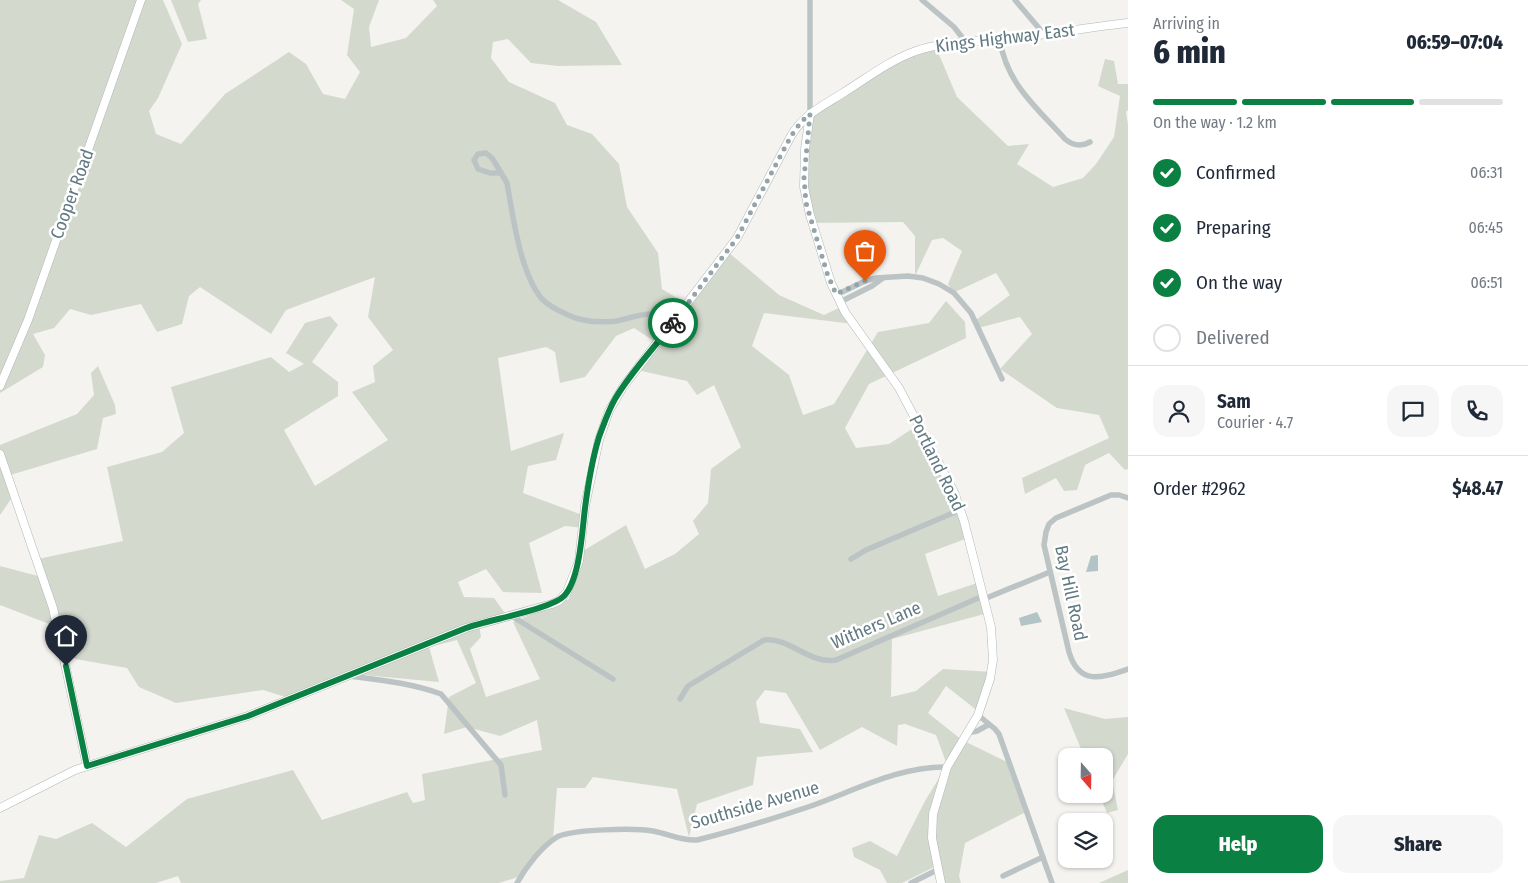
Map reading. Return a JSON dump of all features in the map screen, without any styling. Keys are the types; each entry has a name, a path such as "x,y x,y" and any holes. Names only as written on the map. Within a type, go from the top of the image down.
{"street":[{"name":"Cooper Road","path":"0,386 28,320 141,0"},
{"path":"810,0 810,114"},
{"path":"922,0 954,27 965,41"},
{"path":"1015,0 1044,34"},
{"name":"Kings Highway East","path":"0,808 75,770 248,716 466,628 559,601 567,592 578,561 585,506 595,455 609,411 623,387 737,238 791,136 801,122 810,114 903,57 937,45 965,41 1000,40 1128,23"},
{"path":"1000,40 1004,61 1012,77 1058,132 1074,145 1084,145 1090,142"},
{"name":"Portland Road","path":"810,114 804,178 806,203 827,273 850,319 903,394 954,492 993,641 990,679 978,715 947,767 935,802 932,838 941,883"},
{"path":"501,173 490,173 478,169 474,160 478,154 486,153 492,158 501,173 507,183 523,260 529,279 542,299 556,310 581,321 615,321 652,313 663,315 674,321"},
{"path":"838,298 883,278 897,276 917,277 939,284 954,292 971,312 1002,379"},
{"path":"0,454 53,608 87,766"},
{"name":"Bay Hill Road","path":"1128,498 1110,495 1064,514 1052,522 1046,532 1044,545 1068,652 1074,665 1084,674 1094,678 1128,669"},
{"path":"851,559 866,550 960,510"},
{"name":"Withers Lane","path":"680,699 688,686 764,640 777,640 812,656 829,661 1050,572"},
{"path":"510,615 613,679"},
{"path":"347,676 390,680 429,689 441,694 501,765 506,795"},
{"path":"978,715 997,732 1001,740 1052,883"},
{"path":"967,733 977,731 988,725"},
{"name":"Southside Avenue","path":"517,883 543,850 558,837 579,832 645,830 678,839 697,840 807,807 890,777 930,768 947,767"},
{"path":"1003,876 1043,857"},
{"path":"912,883 937,870"}],"shaded area":[{"path":"0,0 163,0 182,44 158,98 149,111 156,134 181,144 225,94 289,52 306,64 323,94 345,99 360,72 347,55 354,9 341,0 379,0 369,27 371,47 406,38 437,6 433,0 558,0 596,22 622,65 558,66 531,63 508,39 493,42 491,58 509,82 555,103 567,125 592,134 619,164 627,207 658,253 662,289 687,304 728,252 779,295 824,315 841,307 853,324 764,313 752,346 789,375 803,415 834,404 878,332 929,323 946,301 965,322 966,338 869,384 845,428 856,448 889,444 918,425 960,503 968,538 925,554 938,596 980,582 988,613 892,639 891,697 916,691 943,669 993,672 979,712 946,686 928,713 962,740 1009,763 1026,812 965,843 959,876 961,883 941,883 936,866 902,883 887,883 880,870 854,857 852,848 870,841 897,856 925,801 947,765 936,735 905,724 898,725 897,746 862,727 820,750 786,693 765,690 756,702 760,723 800,729 813,752 757,757 753,785 697,804 689,837 677,789 593,777 585,788 557,788 553,839 521,876 499,883 181,883 178,876 156,883 0,883 0,881 24,878 39,835 56,839 92,823 126,847 187,799 293,770 322,820 407,792 413,803 425,800 422,774 542,750 537,720 500,736 467,727 444,734 449,697 476,683 457,640 429,647 439,682 353,674 292,699 263,690 176,703 139,687 127,668 75,659 57,627 0,605 0,566 42,577 38,559 123,541 107,467 162,452 184,433 171,387 271,357 289,372 304,364 286,353 305,323 330,316 338,325 312,362 338,382 338,396 284,430 315,486 388,440 352,392 375,382 373,366 393,350 368,317 375,277 286,310 271,334 200,287 189,296 182,324 157,332 141,304 91,315 70,309 54,328 33,334 45,355 43,367 0,393","holes":["634,328 657,343 637,370 687,381 697,395 714,385 741,447 711,469 708,503 693,521 699,534 675,554 645,569 626,525 578,554 569,599 513,622 540,679 486,697 470,649 481,637 479,625 507,616 494,598 464,597 458,582 486,569 503,592 542,593 529,543 565,526 583,528 585,516 523,493 528,466 556,460 564,433 511,451 498,358 546,347 555,352 560,383 585,377 616,336"]},
{"path":"171,0 201,0 198,4 207,39 188,42"},
{"path":"935,45 957,97 1008,146 1029,144 1017,164 1053,187 1083,178 1096,164 1114,137 1120,96 1098,86 1105,59 1114,61 1118,84 1128,84 1128,110 1126,112 1128,125 1128,469 1125,470 1109,453 1085,465 1077,490 1064,491 1056,478 1025,494 1022,478 1109,438 1099,415 1057,408 1000,369 1032,334 1020,317 978,328 976,320 1010,295 996,273 953,293 948,284 962,251 943,238 932,240 915,276 915,236 903,222 810,223 802,181 811,115 897,59"},
{"path":"98,366 115,405 116,414 103,418 97,449 7,476 13,496 0,515 0,445 77,414 94,395 91,373"},
{"path":"1098,555 1098,571 1086,572 1091,556"},
{"path":"1037,612 1042,622 1021,626 1019,618"},
{"path":"1064,708 1105,719 1128,717 1128,754 1113,779 1113,748 1081,748"},
{"path":"1113,786 1118,810 1107,813 1103,803 1113,803"},
{"path":"1128,870 1128,883 1099,883"}],"way so far":[{"path":"673,323 730,249 746,224 791,136 801,122 810,114 804,187 806,203 830,284 836,294 865,281"}],"route":[{"path":"66,666 87,766 248,716 466,628 559,601 567,592 578,561 585,506 598,440 609,411 623,387 673,323"}]}
